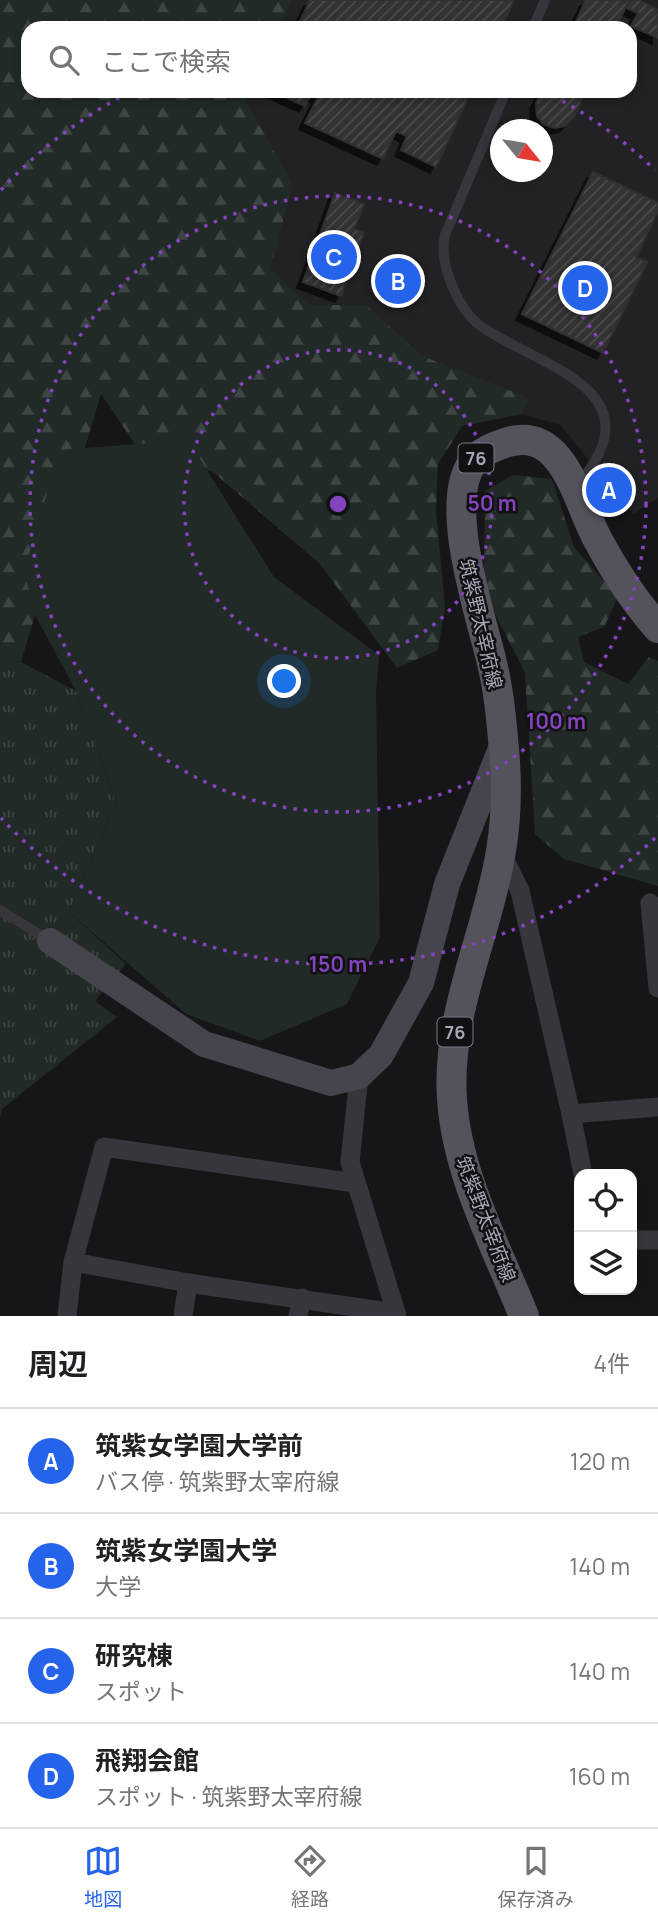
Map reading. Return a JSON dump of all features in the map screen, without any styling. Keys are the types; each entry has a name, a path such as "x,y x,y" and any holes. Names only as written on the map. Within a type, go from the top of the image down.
{"main road":[{"name":"筑紫野太宰府線","path":"524,1316 461,1158 452,1098 455,1033 501,851 505,797 504,741 493,667 463,545 461,501 468,470 484,452 522,439 543,445 560,460 575,487 597,539 644,612 658,628"}],"street":[{"path":"50,942 204,1044 331,1083 359,1076 381,1055 421,983 447,884 504,741"},
{"path":"501,851 520,891 582,1169"},
{"path":"650,903 658,988"},
{"path":"73,1262 300,1307 396,1314 350,1161 359,1076"},
{"path":"571,1114 658,1107"},
{"path":"67,1316 73,1262 104,1147 355,1183"},
{"path":"637,1240 658,1240"},
{"path":"183,1316 188,1283"}],"lane":[{"path":"536,21 545,0"},
{"path":"503,98 445,235 443,248 448,275 460,299 479,325 575,377 596,396 605,416 603,445 596,464 575,487"},
{"path":"0,910 50,942"}],"shaded area":[{"path":"0,0 658,0 658,498 633,514 560,425 278,346 0,215"}],"green space":[{"path":"0,0 292,0 282,21 21,21 21,98 246,98 293,184 270,269 309,305 366,305 422,356 529,398 522,414 462,426 438,464 436,511 445,607 438,650 397,668 320,564 213,472 141,453 101,394 21,662 0,658"},
{"path":"188,440 274,577 379,655 376,694 380,937 347,1004 260,1041 186,1014 69,912 116,803 76,691 36,617 24,571 60,450"},
{"path":"513,475 552,479 574,547 618,597 604,627 578,637 584,662 628,684 649,657 658,661 658,886 564,859 535,834 525,673 484,592 485,491"},
{"path":"0,658 21,662 76,691 116,803 69,912 126,964 95,1001 117,1017 2,1109 0,1118"}],"building":[{"path":"310,0 514,0 504,21 300,21"},
{"path":"586,0 629,0 619,21 576,21"},
{"path":"631,0 639,0 658,10 658,38 637,29 637,21 634,21 638,13 627,8"},
{"path":"287,98 309,98 305,106"},
{"path":"318,98 468,98 436,167 401,150 407,136 396,131 383,159 305,123"},
{"path":"538,98 583,98 574,117 565,126 554,128 553,119 539,119 537,116"},
{"path":"593,172 658,203 658,211 636,257 647,262 603,353 522,314"},
{"path":"335,193 364,204 354,229 364,233 341,296 303,282"}],"place":[{"name":"研究棟","path":"334,257"},
{"name":"筑紫女学園大学","path":"398,281"},
{"name":"飛翔会館","path":"585,288"},
{"name":"筑紫女学園大学前","path":"609,490"}]}
